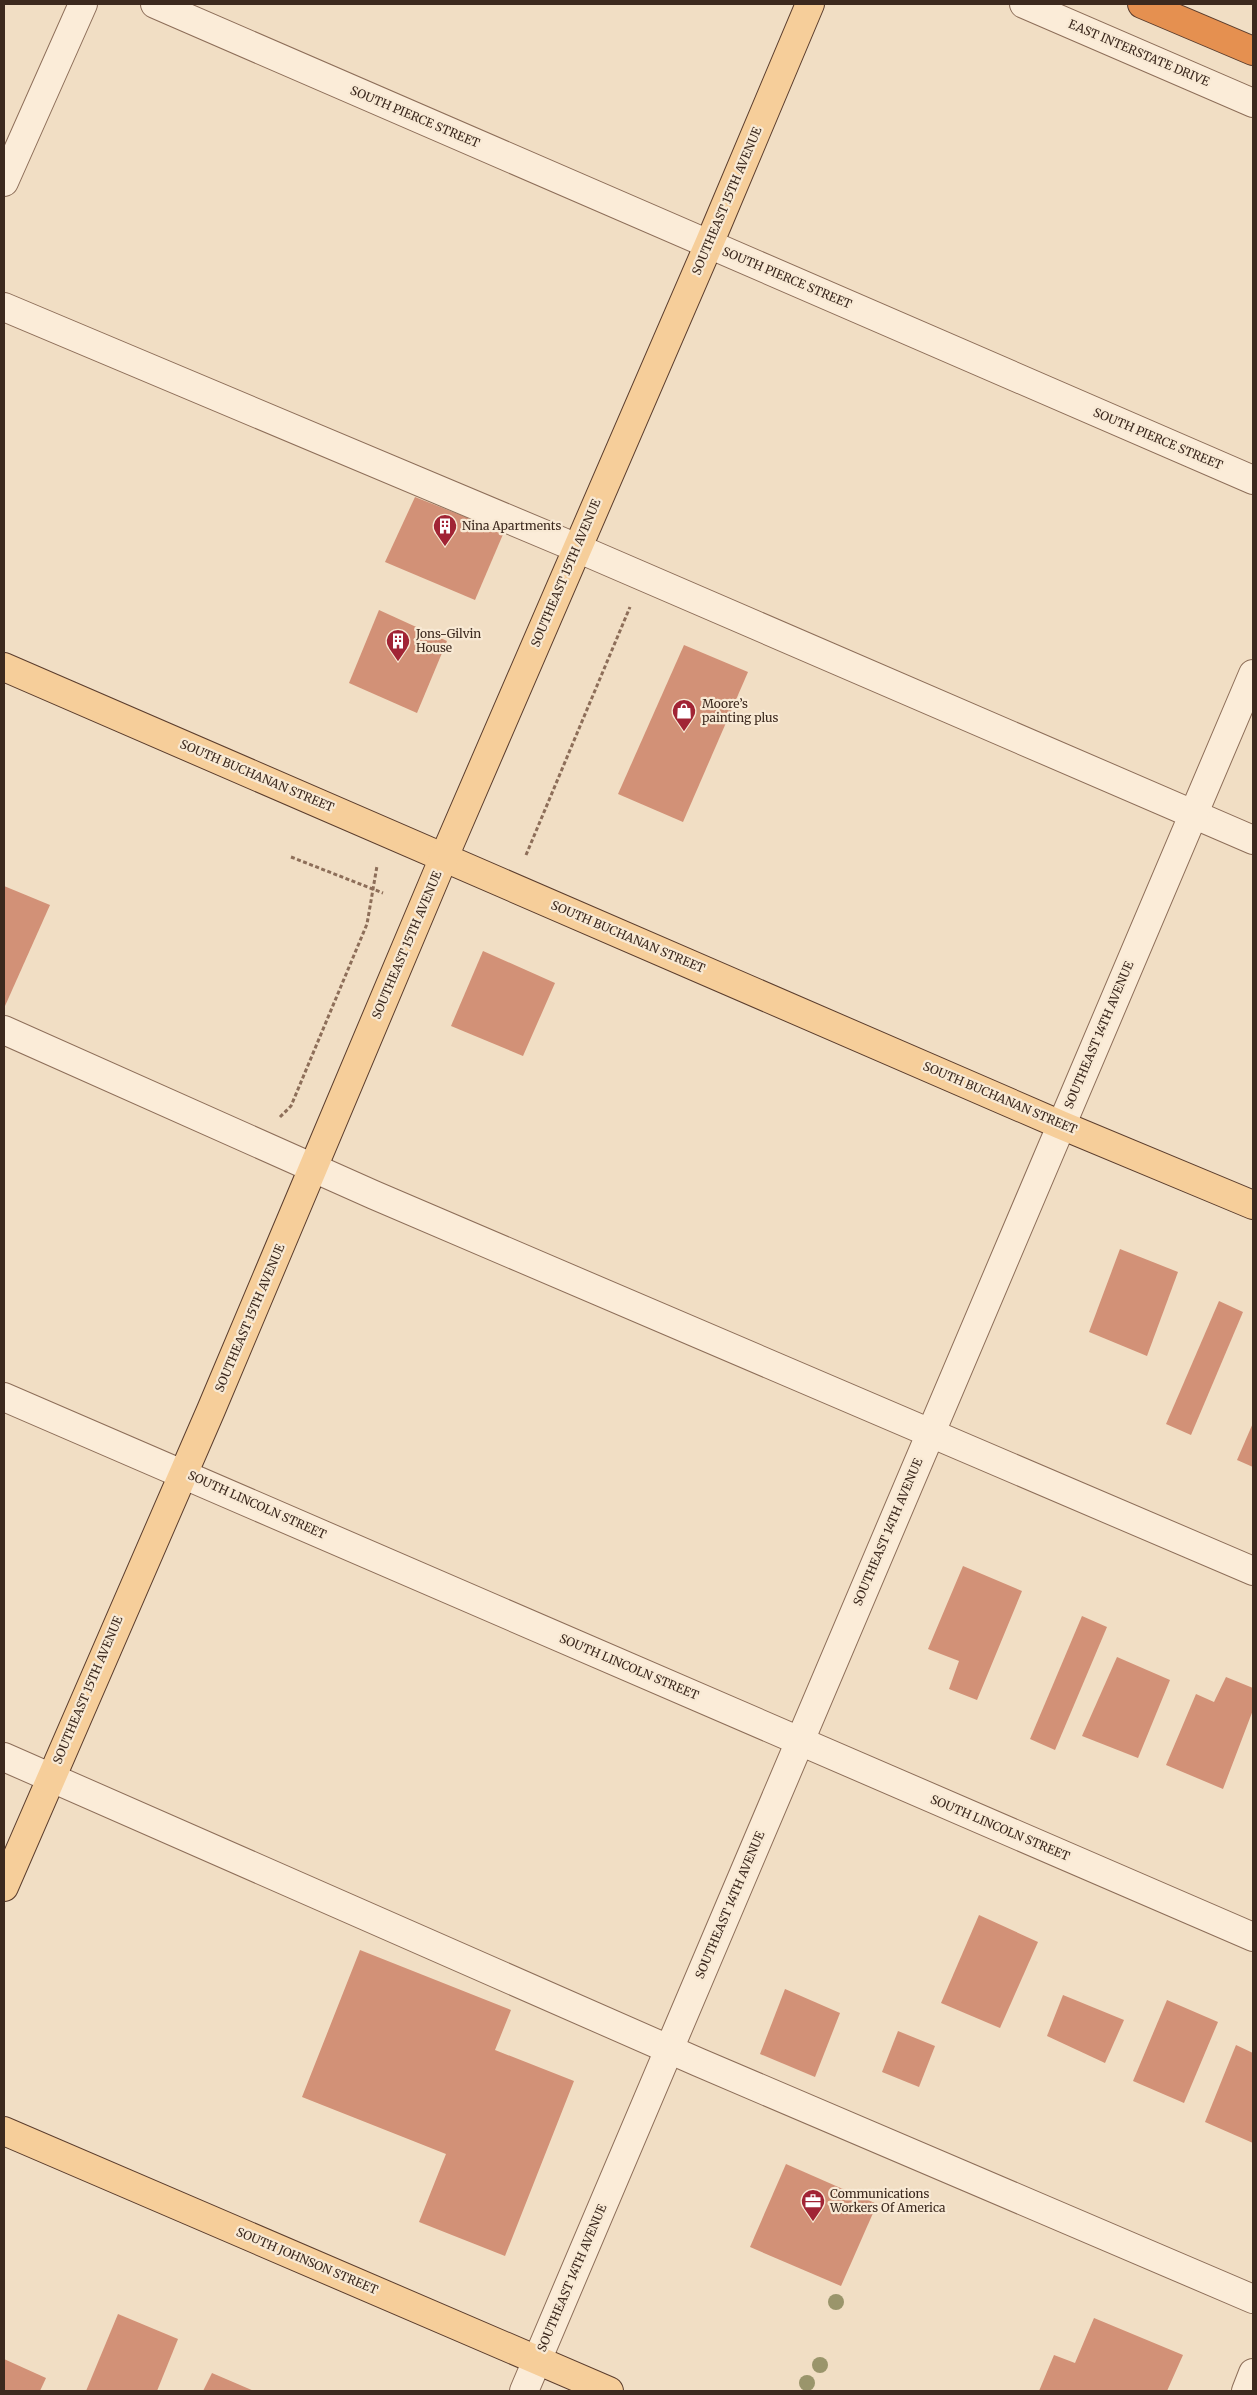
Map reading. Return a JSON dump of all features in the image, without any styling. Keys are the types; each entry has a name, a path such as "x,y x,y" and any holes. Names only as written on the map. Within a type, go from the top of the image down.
{"highway":[{"path":"1142,4 1253,51"}],"main road":[{"name":"SOUTHEAST 15TH AVENUE","path":"4,1887 314,1168 444,857 709,244 810,4"},
{"name":"SOUTH BUCHANAN STREET","path":"4,667 1060,1125 1253,1206"},
{"name":"SOUTH JOHNSON STREET","path":"4,2131 609,2391"}],"street":[{"path":"4,182 83,4"},
{"name":"SOUTH PIERCE STREET","path":"155,4 1253,480"},
{"name":"EAST INTERSTATE DRIVE","path":"1024,4 1253,103"},
{"path":"4,307 577,548 1253,840"},
{"name":"SOUTHEAST 14TH AVENUE","path":"524,2391 1253,674"},
{"path":"4,1030 258,1141 314,1168 1253,1571"},
{"name":"SOUTH LINCOLN STREET","path":"4,1397 1253,1937"},
{"path":"4,1757 50,1779 669,2049 1253,2299"},
{"path":"1246,2391 1253,2373"}],"path":[{"path":"523,862 643,577"},
{"path":"291,857 383,893"},
{"path":"258,1141 291,1106 367,924 378,860"}],"building":[{"name":"Nina Apartments","path":"415,497 504,532 475,600 385,562"},
{"name":"Jons-Gilvin House","path":"379,610 447,641 417,713 349,683"},
{"path":"684,645 748,672 683,822 618,794"},
{"path":"4,886 50,905 5,1006 4,1005"},
{"path":"483,951 555,983 523,1056 451,1026"},
{"path":"1120,1249 1178,1272 1147,1356 1089,1332"},
{"path":"1219,1301 1243,1312 1191,1435 1166,1424"},
{"path":"1253,1423 1253,1467 1237,1460"},
{"path":"963,1566 1022,1591 977,1700 949,1689 959,1661 928,1649"},
{"path":"1082,1616 1107,1627 1055,1750 1030,1739"},
{"path":"1117,1657 1170,1680 1138,1758 1082,1736"},
{"path":"1226,1677 1253,1688 1253,1710 1223,1789 1166,1765 1196,1694 1214,1702"},
{"path":"979,1915 1038,1942 1000,2028 941,2003"},
{"path":"360,1950 511,2010 495,2050 574,2081 505,2256 419,2222 446,2154 302,2097"},
{"path":"785,1989 840,2013 815,2077 760,2054"},
{"path":"1063,1995 1124,2020 1105,2063 1047,2036"},
{"path":"1167,2000 1218,2022 1184,2103 1133,2081"},
{"path":"898,2031 935,2046 919,2087 882,2072"},
{"path":"1236,2045 1253,2053 1253,2143 1205,2122"},
{"path":"786,2164 877,2204 841,2286 750,2247"},
{"path":"118,2314 178,2339 157,2391 86,2391"},
{"path":"1094,2318 1183,2355 1167,2391 1039,2391 1054,2355 1075,2363"},
{"path":"4,2359 46,2378 40,2391 4,2391"},
{"path":"212,2373 254,2391 203,2391"}],"place":[{"name":"Nina Apartments","path":"445,547"},
{"name":"Jons-Gilvin House","path":"398,662"},
{"name":"Moore’s painting plus","path":"684,732"},
{"name":"Communications Workers Of America","path":"813,2222"}]}
